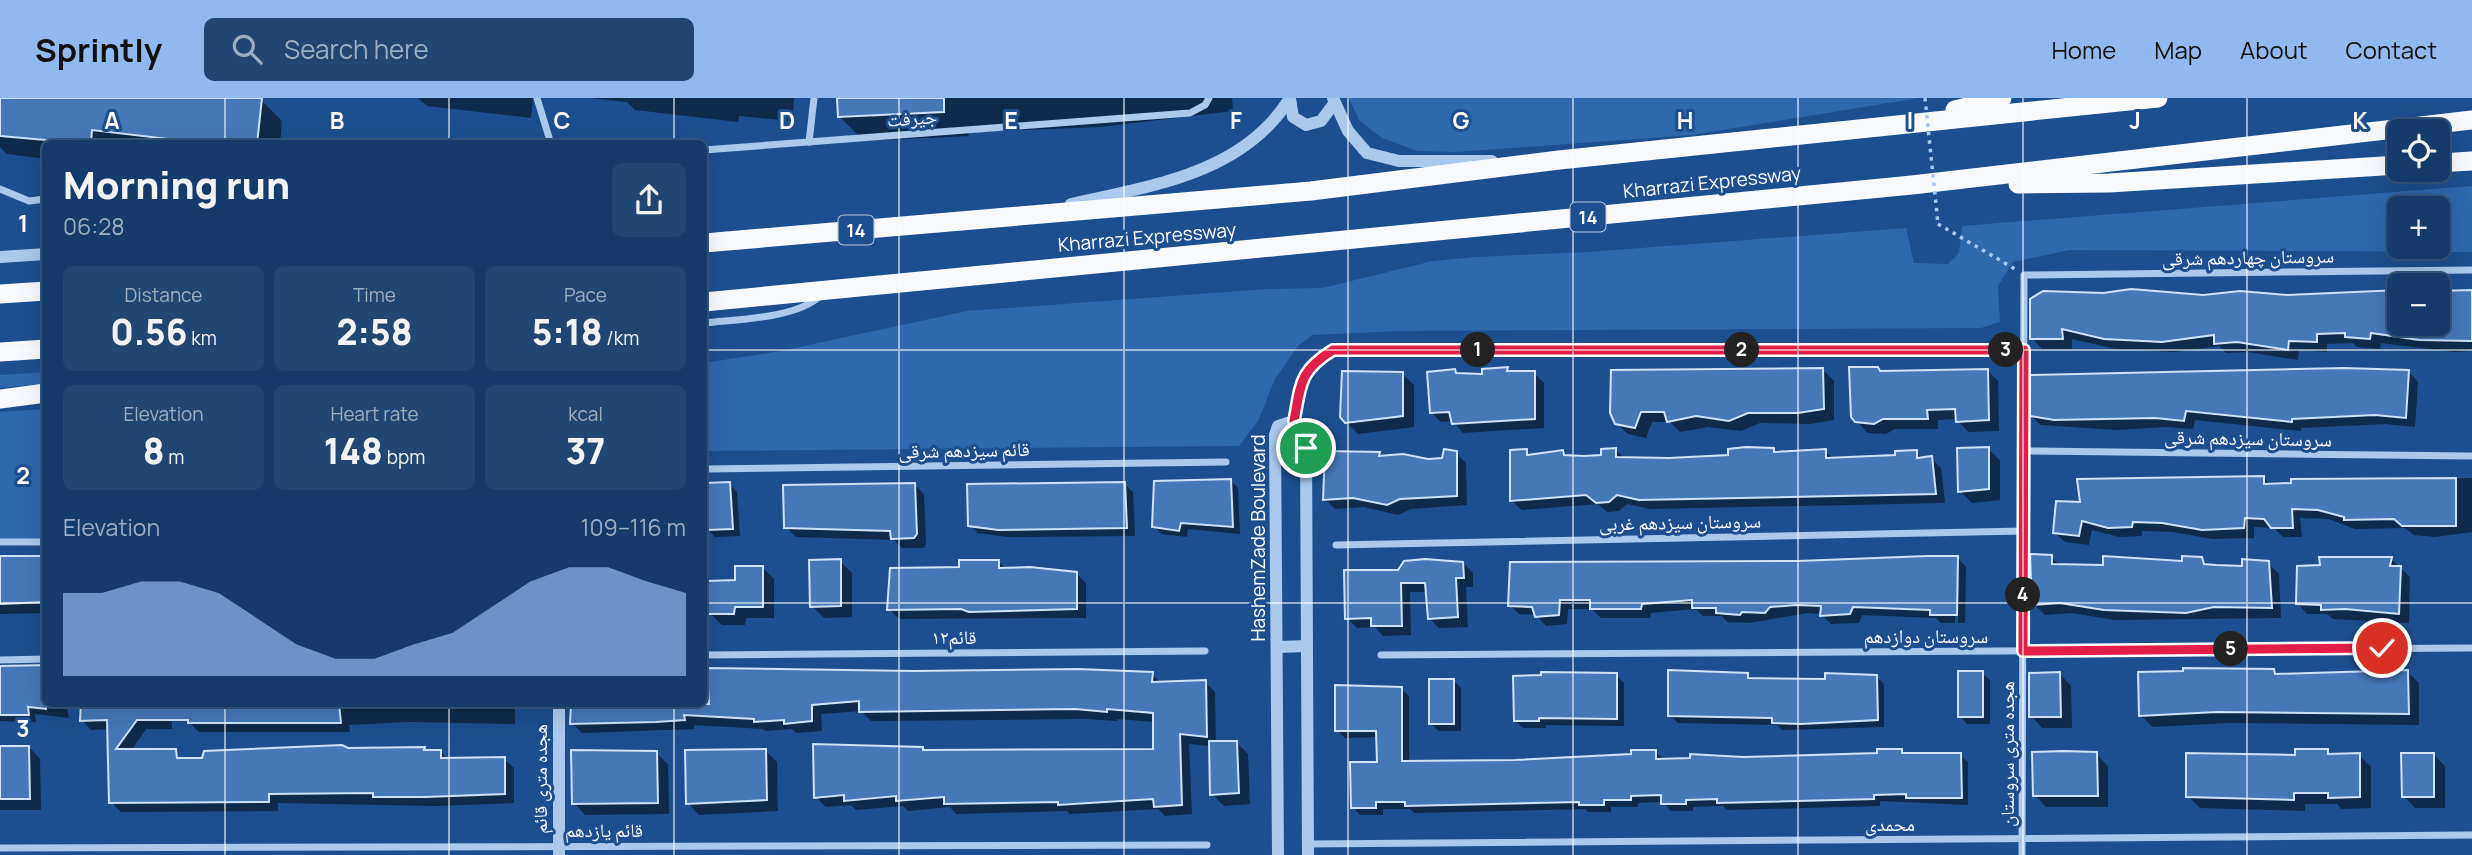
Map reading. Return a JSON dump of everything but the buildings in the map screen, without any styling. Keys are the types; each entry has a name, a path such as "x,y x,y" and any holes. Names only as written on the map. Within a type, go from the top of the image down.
{"highway":[{"path":"1895,126 2002,98"},
{"name":"Kharrazi Expressway","path":"707,243 1311,191 1559,160 2158,98"},
{"name":"Kharrazi Expressway","path":"707,302 1319,245 1912,185 2472,120"},
{"path":"2450,162 2472,160"},
{"path":"1912,185 2109,183 2387,166"},
{"path":"0,294 42,291"},
{"path":"0,352 42,349"},
{"path":"0,399 42,394"}],"street":[{"path":"537,98 550,140"},
{"path":"809,142 814,98"},
{"path":"1290,99 1293,117 1306,125 1321,121 1333,102"},
{"path":"1009,218 1167,183 1214,166 1264,130 1290,99"},
{"name":"جيرفت","path":"707,150 1190,113 1207,102"},
{"path":"1333,102 1348,131 1367,153 1389,159 1559,160"},
{"path":"0,189 29,201 42,200"},
{"path":"0,248 40,254"},
{"path":"0,257 40,254"},
{"name":"سروستان چهاردهم شرقی","path":"2024,275 2472,270"},
{"name":"هجده متری سروستان","path":"2022,855 2024,275"},
{"path":"707,323 774,315 813,303 827,290"},
{"path":"1294,421 1301,386 1310,364 1333,350 2024,350"},
{"name":"HashemZade Boulevard","path":"1278,855 1275,435 1278,426 1294,421 1305,433 1308,850"},
{"name":"سروستان سیزدهم شرقی","path":"2024,451 2472,456"},
{"name":"قائم سیزدهم شرقی","path":"707,469 1226,462"},
{"name":"سروستان سیزدهم غربی","path":"1336,545 2024,531"},
{"path":"0,542 42,542"},
{"path":"1277,648 1307,646"},
{"name":"سروستان دوازدهم","path":"1381,655 2472,648"},
{"name":"قائم۱۲","path":"707,655 1205,652"},
{"path":"0,660 42,659"},
{"name":"هجده متری قائم","path":"559,707 559,851"},
{"name":"محمدی","path":"1308,850 2472,835"},
{"name":"قائم یازدهم","path":"0,848 559,851 1207,845"}],"path":[{"path":"1925,98 1938,224 2024,275"}],"shaded area":[{"path":"1349,98 1919,98 1692,135 1457,152 1417,151 1382,138 1359,120"},
{"path":"2472,186 2472,252 2450,252 2450,196 2387,196 2387,252 2070,250 2013,262 1998,286 2000,322 1981,328 1403,331 1312,335 1298,346 1275,379 1258,421 1239,446 707,451 707,363 781,351 967,311 1267,289 1322,288 1433,261 1475,257 1588,252 1906,228 1914,263 1948,264 1959,253 1962,226"},
{"path":"42,372 42,384 0,388 0,375"},
{"path":"42,409 42,542 0,542 0,412"}],"route":[{"path":"1306,448 1305,433 1301,425 1294,421 1301,386 1310,364 1333,350 2024,350 2023,651 2382,648"}]}
